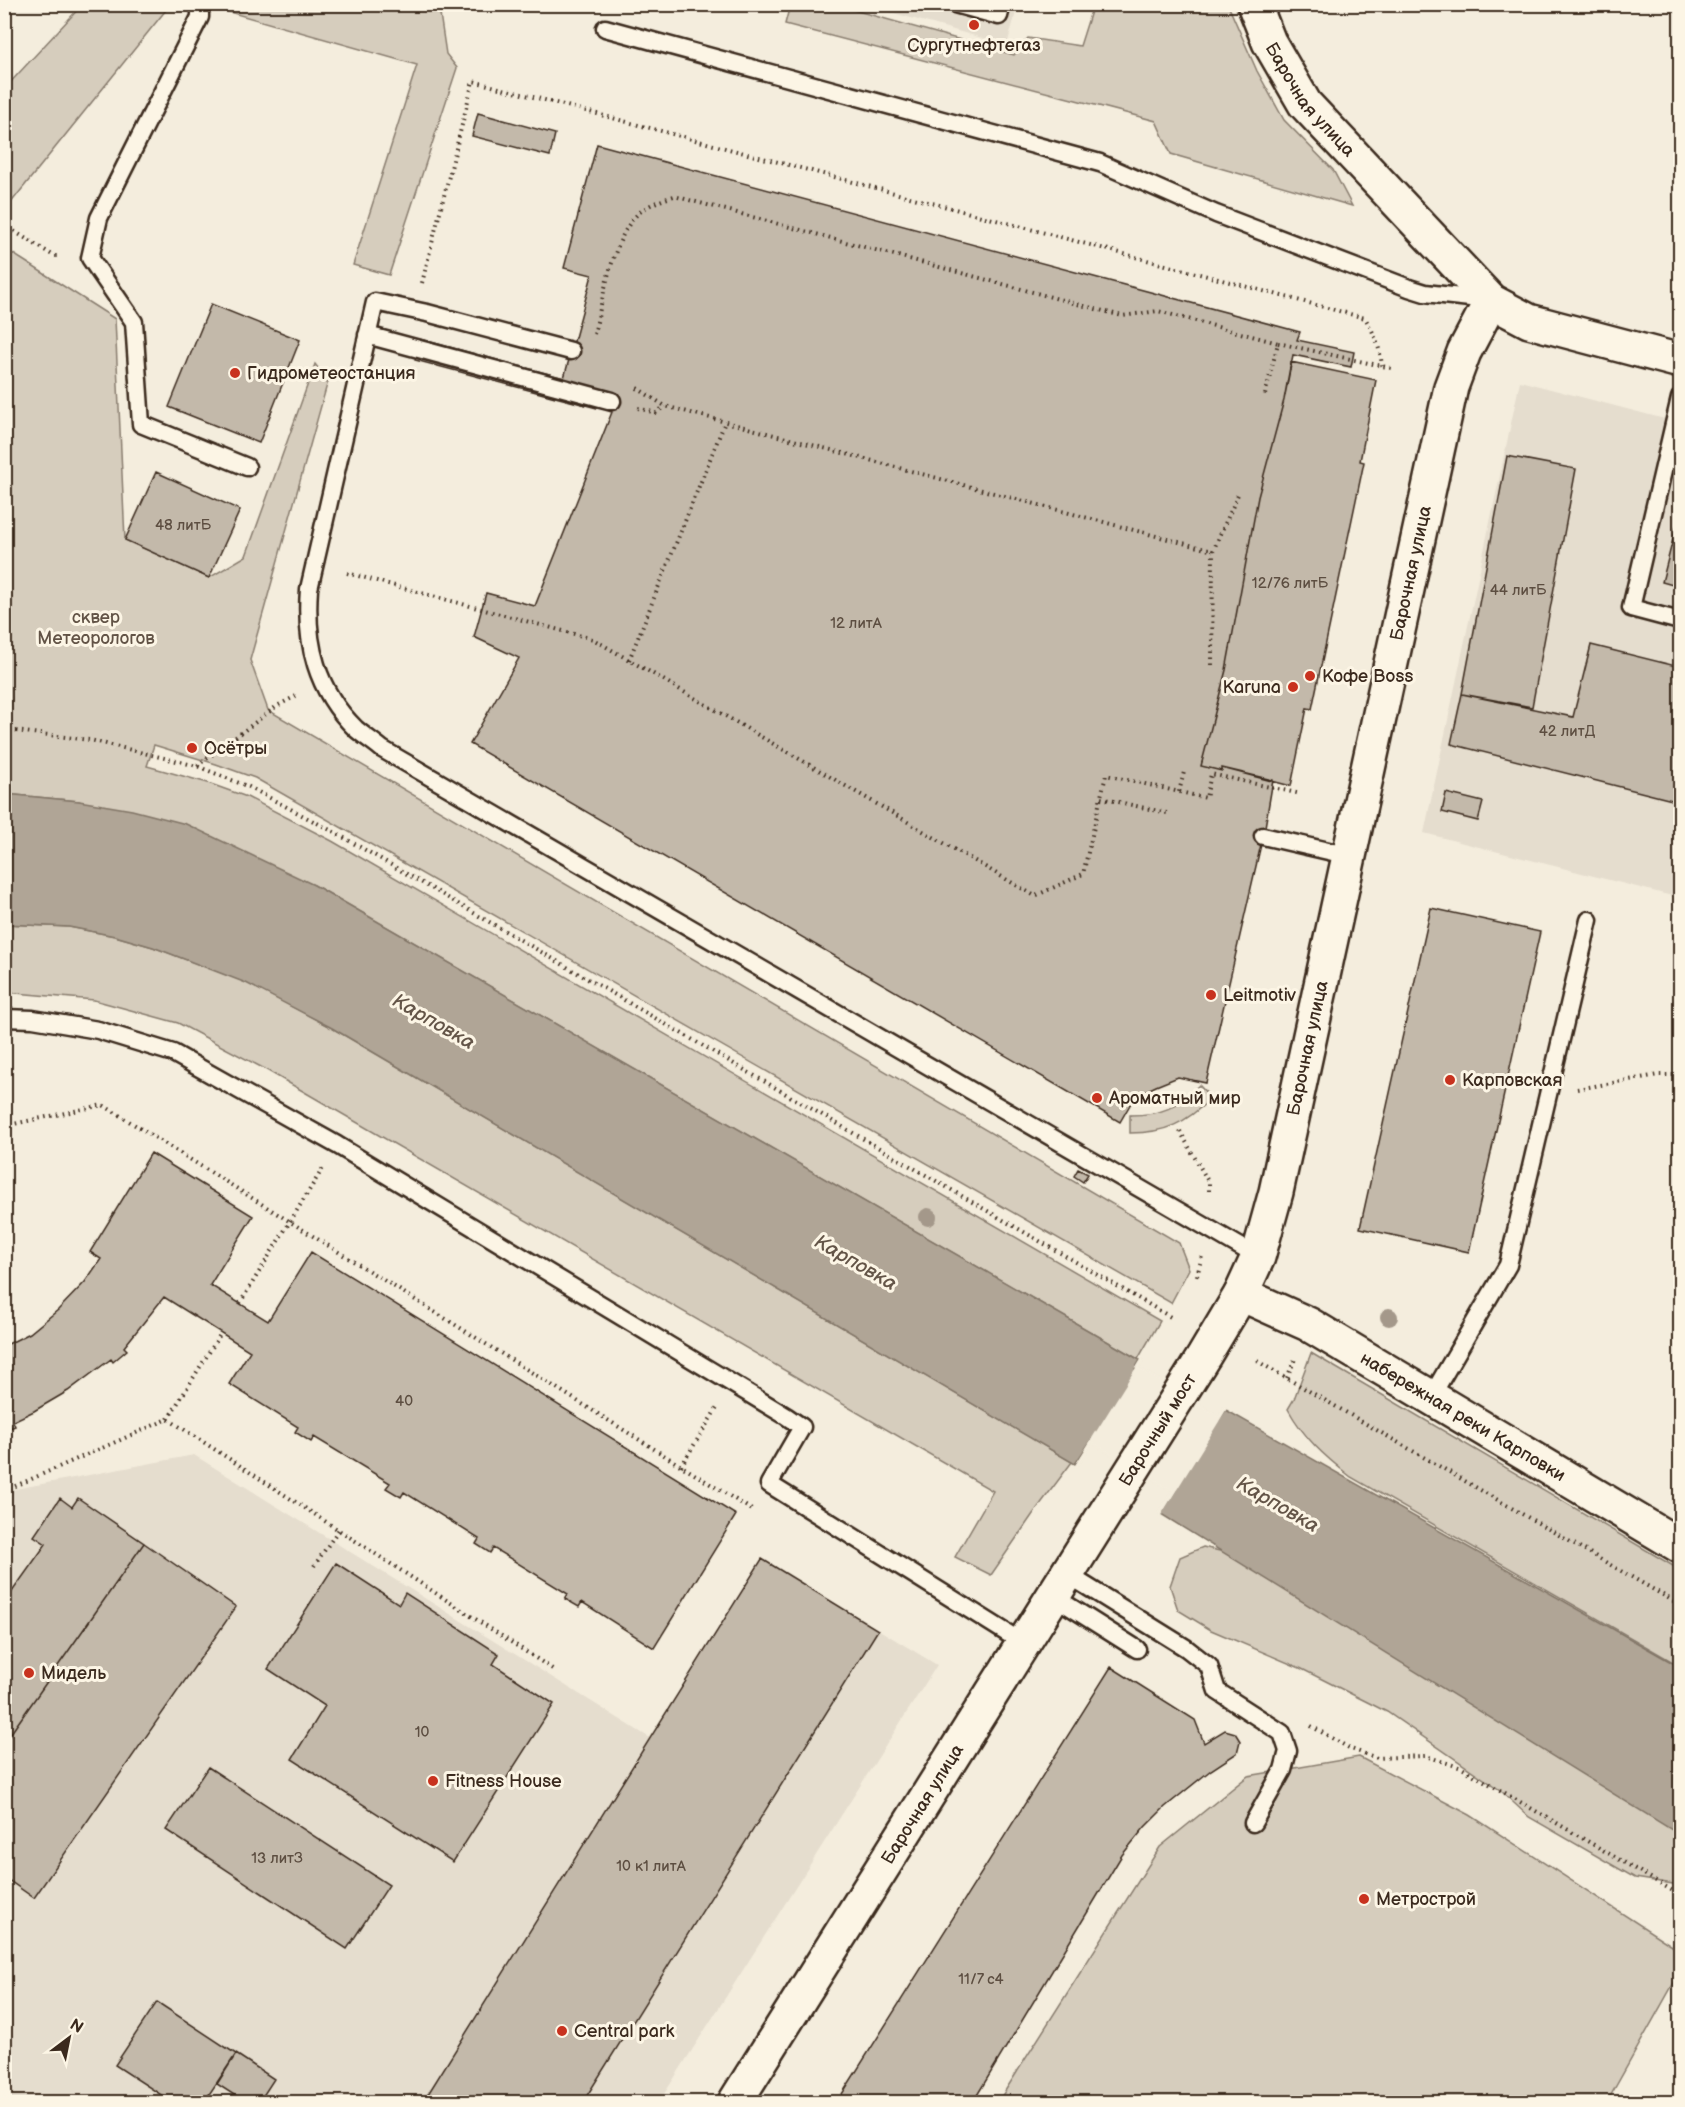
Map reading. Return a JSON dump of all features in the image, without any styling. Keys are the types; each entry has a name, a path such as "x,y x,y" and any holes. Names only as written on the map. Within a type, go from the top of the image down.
{"street":[{"name":"Барочная улица","path":"1204,1356 1241,1294 1258,1257 1279,1180 1451,387 1464,352 1491,301 1305,104 1269,42 1254,4"},
{"path":"1491,301 1529,321 1680,361"},
{"name":"набережная реки Карповки","path":"1241,1294 1308,1324 1680,1546"},
{"name":"Барочный мост","path":"1110,1505 1204,1356"},
{"name":"Барочная улица","path":"735,2103 1110,1505"}],"lane":[{"path":"200,4 200,17 99,218 90,258 134,322 141,424 247,467"},
{"path":"955,4 999,16 1002,4"},
{"path":"605,28 1100,164 1216,214 1409,288 1491,301"},
{"path":"571,351 415,310 375,302 309,589 307,618 311,648 320,676 334,703 356,729 391,754 1258,1257"},
{"path":"367,336 612,401"},
{"path":"1680,398 1631,608 1680,621"},
{"path":"1263,836 1350,856"},
{"path":"1431,1397 1508,1265 1589,920"},
{"path":"4,1018 98,1030 173,1053 337,1145 732,1384 802,1427 769,1484 1023,1643"},
{"path":"1060,1585 1137,1648"},
{"path":"1060,1585 1186,1648 1209,1666 1217,1691 1282,1733 1288,1751 1283,1770 1253,1823"}],"path":[{"path":"415,310 473,81 1365,318 1374,333 1382,366"},
{"path":"594,335 617,246 626,228 639,213 655,202 674,196 1122,316 1158,311 1278,343 1391,368"},
{"path":"4,225 54,256 90,258"},
{"path":"1265,395 1278,343"},
{"path":"630,383 665,406 1213,551"},
{"path":"629,660 725,422"},
{"path":"1212,665 1213,551 1239,492"},
{"path":"347,573 593,639 1035,896 1083,874 1106,775 1206,798 1211,774 1301,794"},
{"path":"197,766 277,706"},
{"path":"4,732 16,731 90,740 197,766 249,787 336,833 1174,1319"},
{"path":"1179,792 1184,772"},
{"path":"1101,798 1167,813"},
{"path":"1548,1094 1658,1075 1680,1075"},
{"path":"4,1126 103,1105 753,1511"},
{"path":"1180,1131 1209,1183"},
{"path":"240,1303 337,1145"},
{"path":"4,1491 168,1419 221,1333"},
{"path":"1257,1361 1680,1605"},
{"path":"681,1466 732,1384"},
{"path":"168,1419 554,1670"},
{"path":"314,1566 339,1529"},
{"path":"1310,1725 1350,1749 1377,1758 1426,1756 1462,1768 1680,1895"}],"shaded area":[{"name":"Сургутнефтегаз","path":"865,5 1018,5 1007,45"},
{"path":"1520,381 1680,423 1680,898 1424,833"},
{"path":"194,1455 650,1738 762,1559 937,1665 659,2102 5,2102 5,1491"}],"green space":[{"path":"82,5 170,5 5,210 5,88"},
{"path":"222,5 445,5 440,14 446,54 457,68 389,275 353,265 417,65 222,10"},
{"path":"790,5 836,5 1014,55 1028,38 1080,46 1093,5 1228,5 1257,71 1284,120 1333,170 1352,206 1171,154 1156,121 785,24"},
{"name":"сквер Метеорологов","path":"4,248 115,319 125,540 209,578 246,556 315,364 328,381 250,660 268,710 1179,1243 1189,1269 1171,1303 255,778 154,745 147,766 208,783 247,797 332,841 1160,1321 1138,1359 314,885 79,801 5,794"},
{"path":"5,924 69,927 115,936 153,947 246,982 332,1028 1072,1462 991,1575 955,1557 993,1491 263,1068 178,1023 94,1000 5,992"},
{"path":"1199,1085 1211,1098 1193,1114 1165,1129 1130,1133 1130,1115 1151,1114 1168,1109"},
{"path":"1311,1353 1680,1570 1680,1666 1351,1477 1332,1462 1308,1438 1288,1409"},
{"path":"1203,1547 1232,1554 1680,1834 1680,1885 1635,1878 1529,1817 1500,1790 1387,1712 1300,1668 1211,1630 1178,1610 1170,1586 1180,1557"},
{"name":"Метрострой","path":"1359,1757 1470,1815 1680,1951 1680,1972 1607,2102 1565,2100 1563,2102 998,2102 1160,1847 1248,1776"}],"water":[{"name":"Карповка","path":"5,794 79,801 132,810 186,824 314,885 1140,1360 1135,1369 1219,1420 1226,1410 1680,1667 1680,1835 1161,1514 1176,1490 1092,1439 1075,1464 332,1028 246,983 153,947 115,936 69,927 5,924"}],"pier":[{"path":"1142,1358 1143,1361 1139,1368 1219,1416 1224,1407 1228,1407 1160,1517 1158,1513 1172,1491 1092,1443 1078,1466 1074,1467"}],"building":[{"path":"478,113 555,134 550,156 472,136"},
{"path":"597,144 1300,332 1297,340 1354,352 1351,367 1293,355 1284,400 1258,497 1226,670 1201,766 1222,771 1222,768 1273,780 1265,827 1206,1083 1178,1077 1156,1086 1135,1096 1120,1122 470,744 519,658 474,637 486,593 535,606 612,412 415,360 420,339 564,378 592,275 564,268"},
{"name":"Гидрометеостанция","path":"211,304 300,340 259,443 169,407"},
{"path":"1291,362 1376,380 1360,461 1364,462 1312,709 1307,708 1291,786 1222,768 1222,771 1201,766 1226,670 1258,497 1284,400"},
{"path":"1507,456 1576,469 1532,707 1462,694"},
{"path":"156,472 240,510 209,578 125,540"},
{"path":"1680,512 1680,587 1662,582"},
{"path":"1591,645 1680,667 1680,802 1451,744 1462,694 1573,717"},
{"path":"1446,793 1483,802 1478,821 1442,812"},
{"name":"Карповская","path":"1431,908 1540,932 1469,1252 1360,1228"},
{"path":"151,1153 253,1216 210,1285 268,1321 311,1252 736,1515 654,1648 582,1602 579,1607 565,1599 568,1594 493,1548 490,1553 476,1544 479,1539 404,1492 401,1497 386,1488 390,1483 314,1437 311,1442 295,1432 298,1427 229,1384 250,1351 164,1297 124,1347 127,1350 113,1362 111,1359 68,1391 13,1421 15,1426 4,1430 4,1346 30,1333 58,1310 85,1282 101,1259 90,1252"},
{"path":"1078,1169 1088,1174 1083,1182 1074,1176"},
{"name":"Мидель","path":"60,1498 72,1507 78,1498 144,1543 4,1743 4,1603 46,1544 34,1536"},
{"path":"144,1543 236,1607 34,1898 4,1877 4,1743"},
{"path":"762,1559 878,1630 583,2102 423,2102"},
{"path":"336,1563 399,1604 405,1593 499,1654 493,1664 554,1704 453,1862 292,1759 325,1706 268,1669"},
{"path":"1111,1667 1195,1720 1204,1743 1225,1730 1235,1733 1240,1741 1237,1753 1211,1770 1165,1807 1122,1855 973,2102 837,2102"},
{"path":"208,1767 389,1885 347,1949 166,1830"},
{"path":"157,2002 236,2054 204,2102 172,2102 115,2065"},
{"path":"236,2054 274,2079 259,2102 245,2102 217,2084"}],"place":[{"name":"Сургутнефтегаз","path":"974,25"},
{"name":"Гидрометеостанция","path":"235,373"},
{"name":"Кофе Boss","path":"1310,676"},
{"name":"Karuna","path":"1293,687"},
{"name":"Осётры","path":"192,748"},
{"name":"Leitmotiv","path":"1211,995"},
{"name":"Карповская","path":"1450,1080"},
{"name":"Ароматный мир","path":"1097,1098"},
{"name":"Мидель","path":"29,1673"},
{"name":"Fitness House","path":"433,1781"},
{"name":"Метрострой","path":"1364,1899"},
{"name":"Central park","path":"562,2031"}]}
